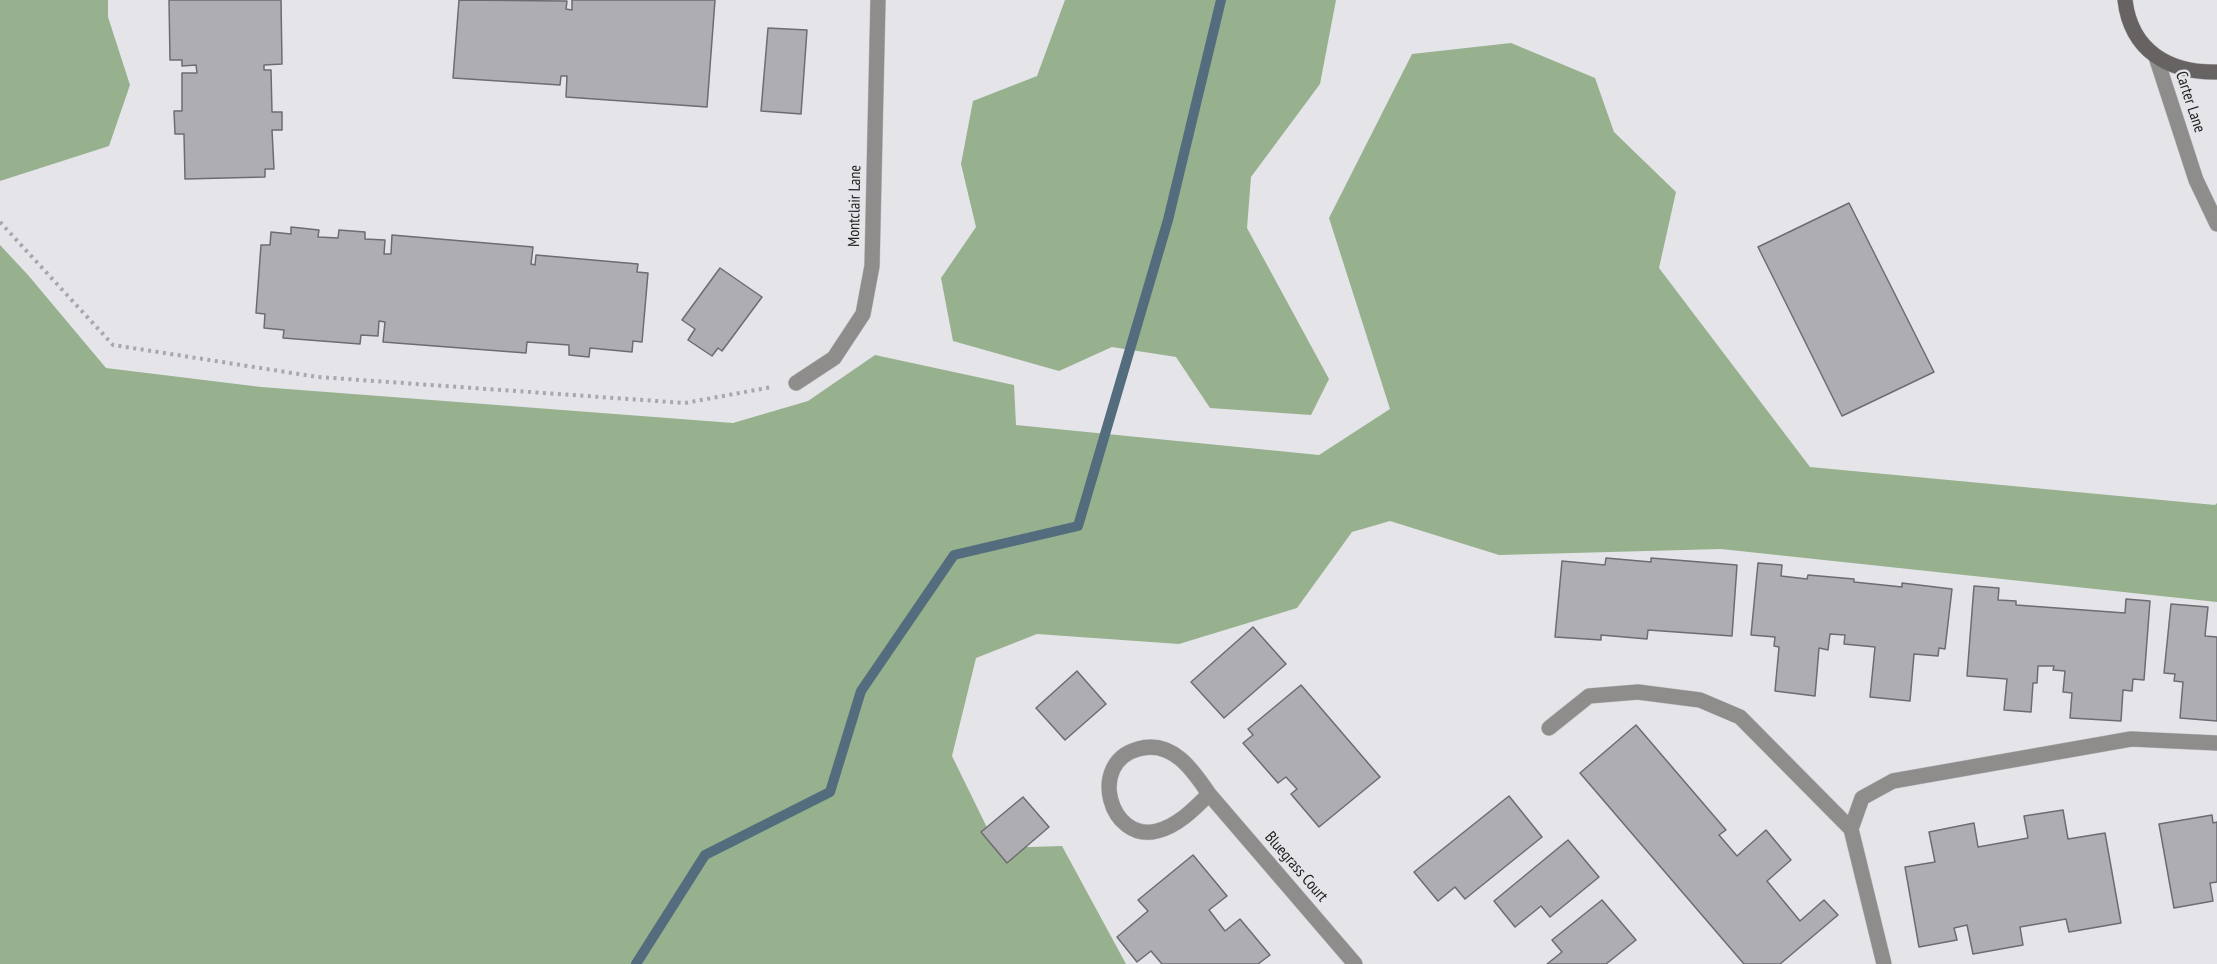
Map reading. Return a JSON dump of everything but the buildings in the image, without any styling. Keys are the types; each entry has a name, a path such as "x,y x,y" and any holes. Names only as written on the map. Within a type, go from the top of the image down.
{"street":[{"name":"Montclair Lane","path":"796,383 834,358 863,314 872,266 878,0"},
{"path":"2115,0 2126,6 2137,37 2156,57 2175,68 2196,73 2217,72"},
{"name":"Carter Lane","path":"2156,57 2196,180 2217,224"},
{"path":"1549,728 1589,696 1638,692 1700,700 1740,717 1851,829 1884,964"},
{"path":"1851,829 1862,798 1893,781 2131,739 2217,743"},
{"name":"Bluegrass Court","path":"1209,794 1171,826 1143,833 1130,827 1113,809 1109,798 1108,783 1118,760 1130,751 1145,747 1159,747 1173,752 1184,761 1209,794 1355,964"}],"path":[{"path":"0,222 113,345 318,377 685,403 796,383"}],"green space":[{"path":"0,0 108,0 108,17 130,85 109,146 0,181"},
{"path":"1065,0 1336,0 1320,84 1251,177 1247,228 1329,379 1311,415 1210,408 1176,357 1112,347 1059,371 953,341 941,278 976,227 961,164 973,101 1037,76"},
{"path":"1511,43 1595,78 1614,132 1676,192 1659,268 1810,467 2215,505 2217,503 2217,602 1721,549 1499,555 1390,521 1352,532 1297,608 1179,644 1037,634 976,658 952,756 997,848 1062,846 1126,964 0,964 0,245 106,368 261,387 733,423 808,401 875,355 1014,385 1016,425 1319,455 1390,409 1329,218 1412,54"}],"waterway":[{"path":"636,964 705,855 830,792 861,691 954,555 1078,526 1168,220 1221,0"}]}
